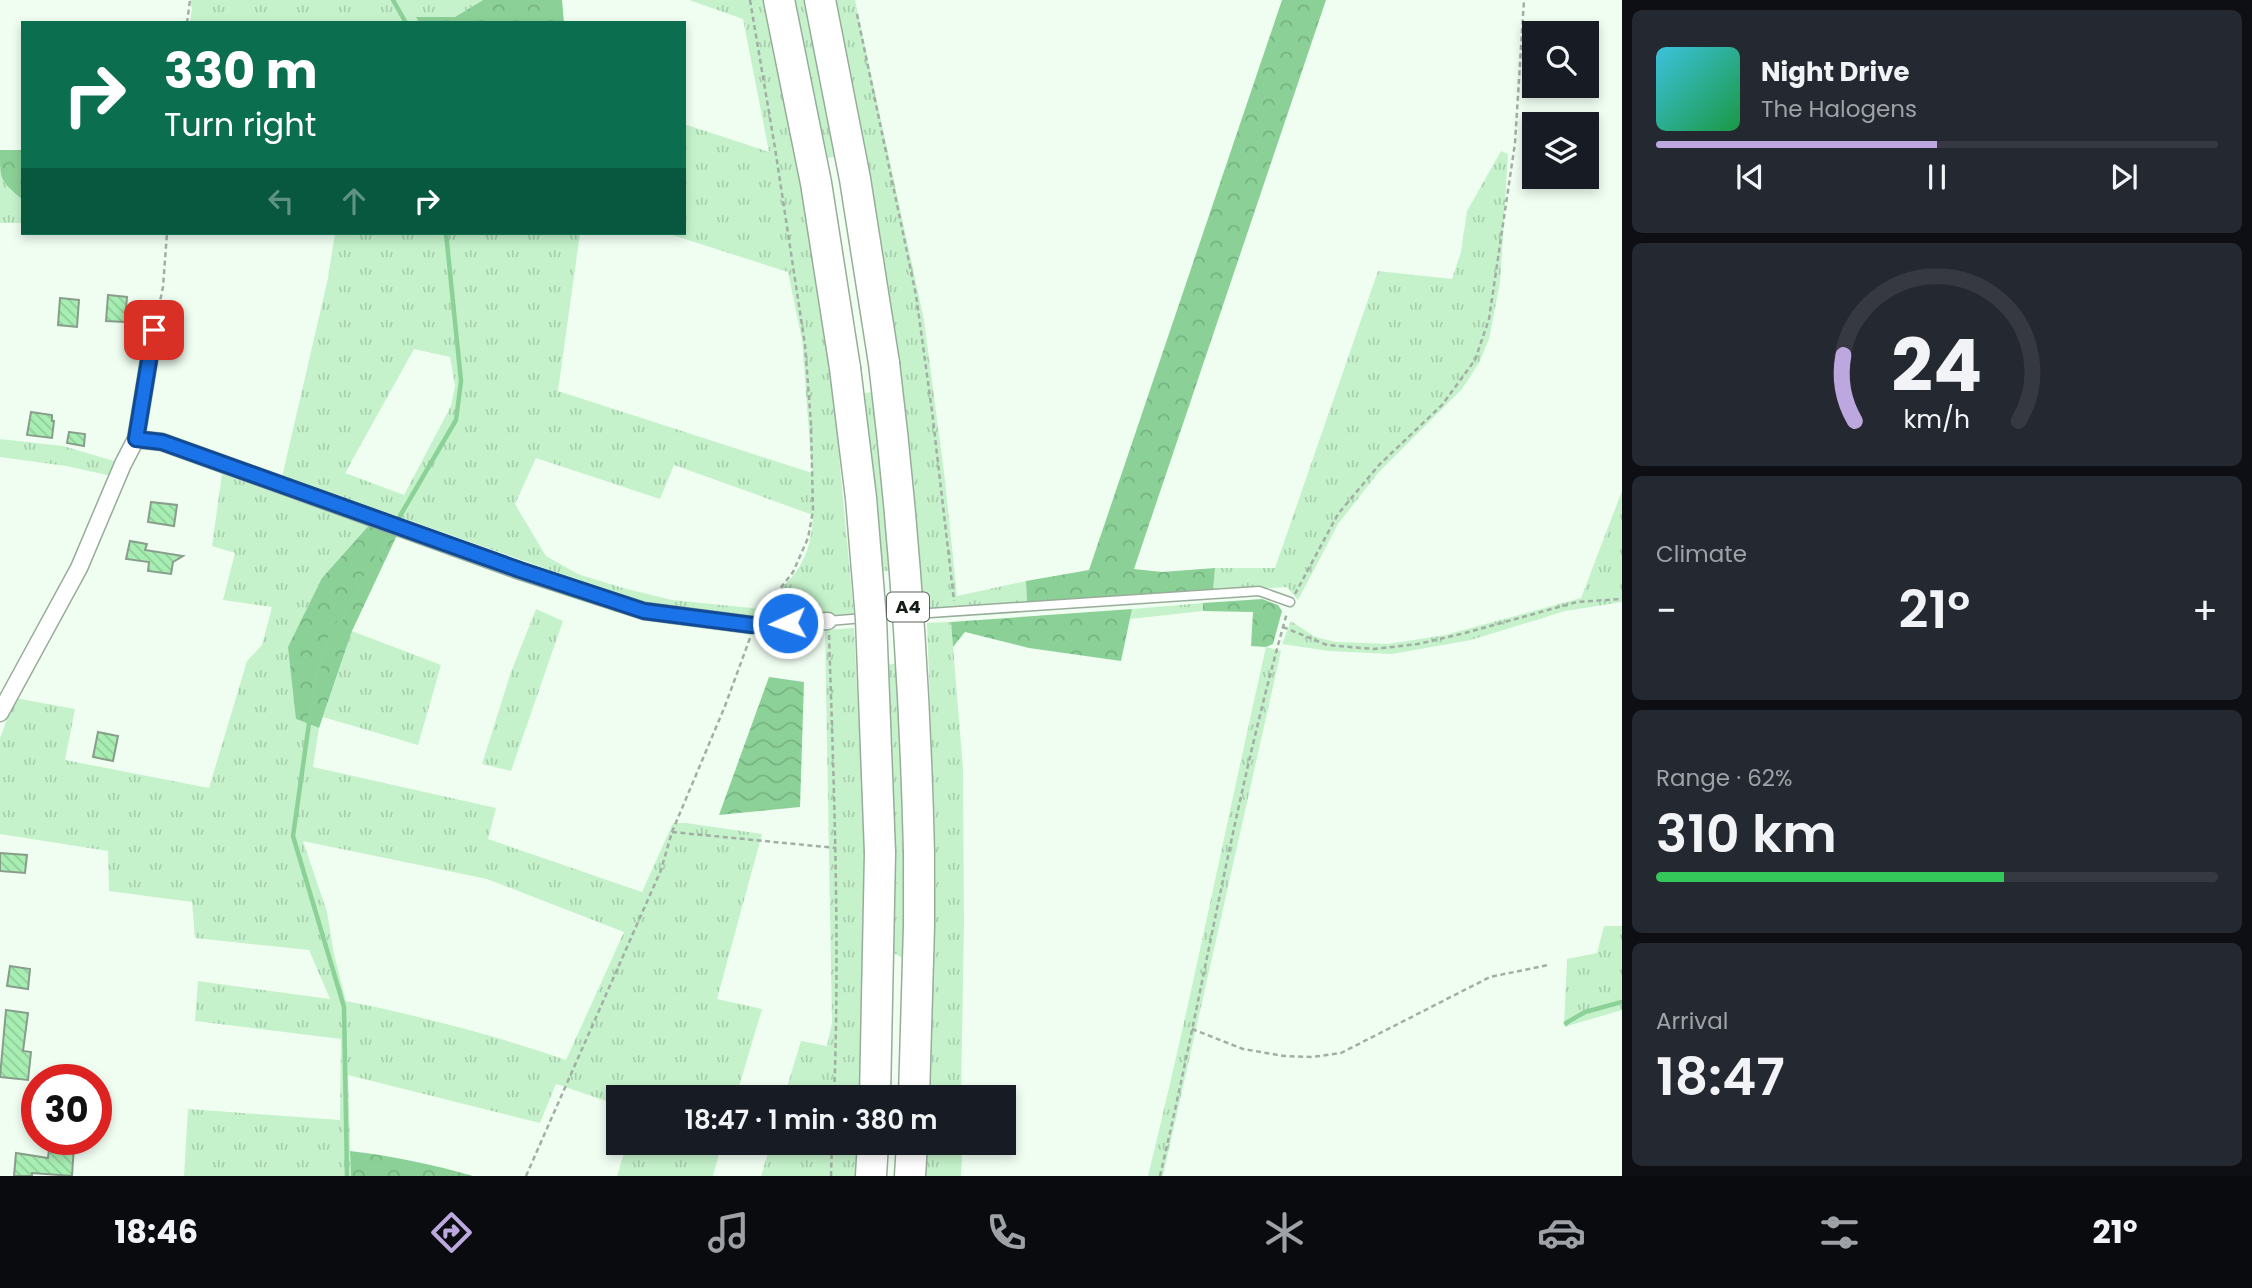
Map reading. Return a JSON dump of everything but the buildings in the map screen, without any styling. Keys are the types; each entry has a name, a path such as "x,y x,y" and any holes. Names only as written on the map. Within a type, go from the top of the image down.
{"highway":[{"name":"A4","path":"779,0 816,183 845,368 861,498 871,619 880,853 875,1085"},
{"name":"A4","path":"820,0 855,178 884,363 904,552 915,725 919,852 914,1085"},
{"path":"871,1176 872,1155"},
{"path":"910,1176 911,1155"}],"street":[{"path":"0,713 79,568 136,439 154,330"},
{"path":"136,439 162,442 520,570 644,611 760,624 828,621"}],"lane":[{"path":"904,615 1259,591 1290,602"},
{"path":"828,621 879,617"}],"path":[{"path":"187,21 190,0"},
{"path":"526,1176 661,870 672,832 750,643 779,590 793,572 808,538 813,510 804,345 768,98 750,0"},
{"path":"1160,1176 1244,778 1290,602 1338,514 1379,465 1442,405 1475,360 1489,319 1515,143 1524,0"},
{"path":"857,14 916,295 955,611"},
{"path":"154,330 163,287 167,235"},
{"path":"1283,627 1327,645 1374,649 1465,633 1577,602 1622,598"},
{"path":"828,621 836,848 834,1085"},
{"path":"672,832 836,848"},
{"path":"1192,1029 1244,1049 1284,1056 1312,1057 1341,1053 1490,976 1548,965"},
{"path":"831,1176 832,1155"}],"green space":[{"path":"190,0 483,0 455,17 416,17 418,21 190,21"},
{"path":"483,0 562,0 564,21 418,21 416,17 455,17"},
{"path":"689,0 764,0 797,162 834,402 854,616 751,620 658,606 394,515 335,498 282,477 328,278 335,235 580,235 558,391 812,473 802,340 788,272 672,235 686,235 686,125 769,152 743,19","holes":["414,349 450,357 455,386 451,406 404,495 345,473","536,458 660,499 674,465 813,515 809,546 791,578 761,609 672,600 578,574 546,556 515,504"]},
{"path":"788,0 810,0 841,156 821,159"},
{"path":"834,0 855,0 924,320 957,596 1026,581 1027,605 924,611 905,420 886,277 863,143"},
{"path":"1282,0 1326,0 1134,569 1162,572 1215,568 1213,591 1027,605 1026,581 1089,570"},
{"path":"0,150 21,150 21,223 0,223"},
{"path":"0,150 21,150 21,198 3,179"},
{"path":"1501,151 1508,154 1500,283 1489,339 1479,363 1462,389 1378,473 1338,524 1298,600 1287,587 1213,591 1215,568 1275,568 1378,271 1452,279 1461,252 1467,211"},
{"path":"879,391 896,570 877,572 858,394"},
{"path":"0,439 63,446 114,461 112,476 66,466 0,457"},
{"path":"222,474 300,502 371,523 322,578 296,719 319,728 313,767 496,808 488,839 642,892 673,823 762,834 717,999 762,1009 740,1085 606,1085 606,1101 556,1084 540,1123 348,1075 351,1176 184,1176 188,1109 340,1120 341,1039 195,1021 198,981 330,999 309,950 195,938 192,902 109,891 108,851 0,834 0,738 15,698 75,709 65,760 209,788 247,661 262,645 272,607 223,600 235,553 212,546","holes":["303,841 487,879 624,932 566,1060 457,1027 346,1001 327,912"]},
{"path":"1622,491 1622,602 1565,611 1471,640 1392,654 1329,651 1282,644 1291,621 1315,637 1336,642 1388,644 1445,635 1581,598"},
{"path":"371,523 398,533 352,631 319,728 296,719 288,647 322,578"},
{"path":"1262,599 1278,605 1282,611 1273,644 1266,647 1251,646 1253,612 1203,611 1203,603"},
{"path":"1203,603 1203,611 1130,619 1132,609"},
{"path":"536,609 563,621 511,771 482,764 511,672"},
{"path":"1132,609 1121,661 1029,648 965,632 953,647 951,622"},
{"path":"951,622 963,768 961,1085 929,1085 936,863 927,623"},
{"path":"854,628 865,844 861,1085 788,1085 801,1041 827,1046 832,1023 825,630"},
{"path":"352,631 441,665 418,745 323,717"},
{"path":"1266,647 1281,651 1163,1176 1148,1176 1194,978"},
{"path":"902,663 910,951 902,958 889,950 882,665"},
{"path":"1604,926 1622,926 1622,1010 1564,1027 1567,959 1597,953"},
{"path":"350,1151 412,1161 473,1176 351,1176"},
{"path":"623,1155 719,1155 713,1176 617,1176"},
{"path":"767,1155 857,1155 856,1176 761,1176"},
{"path":"927,1155 961,1155 961,1176 925,1176"}],"water":[{"path":"769,677 804,682 800,807 719,815"}],"waterway":[{"path":"393,0 405,21"},
{"path":"400,516 456,420 461,381 446,235"},
{"path":"347,1176 344,1007 293,836 315,681 324,648 392,532"},
{"path":"1566,1023 1585,1012 1622,1002"}],"route":[{"path":"154,330 136,439 162,442 520,570 644,611 752,625 788,623"}]}
